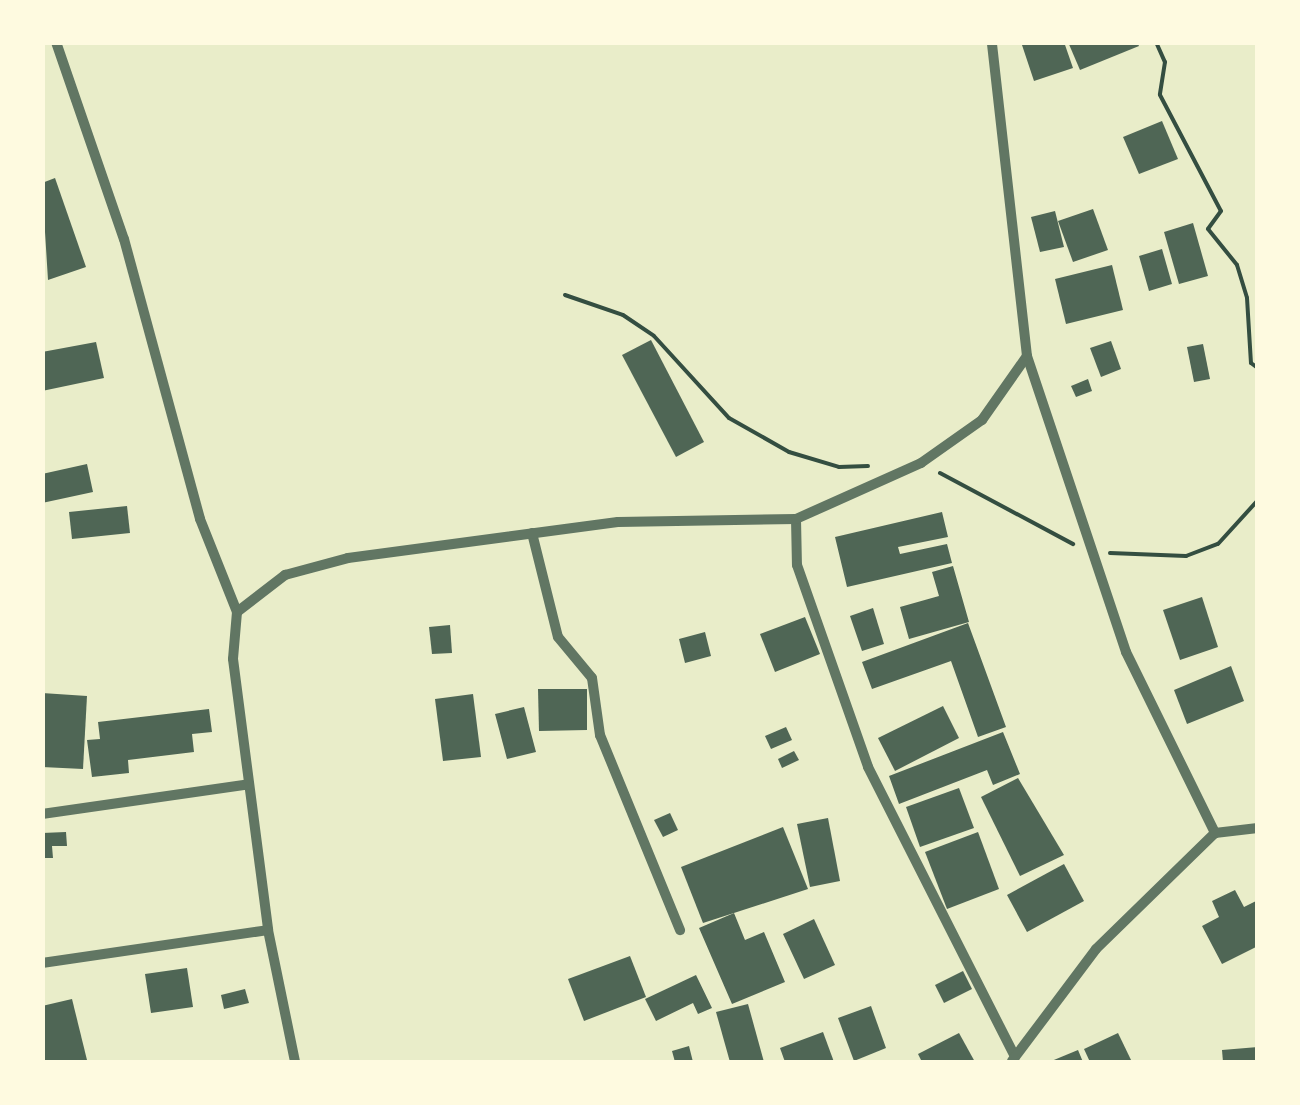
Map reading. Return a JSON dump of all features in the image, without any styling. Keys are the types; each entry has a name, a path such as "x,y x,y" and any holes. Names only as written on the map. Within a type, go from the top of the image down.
{"street":[{"path":"56,42 124,239 200,520 236,612 234,658 268,930 295,1062"},
{"path":"992,42 1027,356 1126,652 1215,833"},
{"path":"236,612 285,575 348,558 618,522 796,518 922,463 982,420 1027,356"},
{"path":"796,518 797,565 868,767 1013,1060 1096,950 1215,833 1258,828"},
{"path":"532,533 558,636 592,678 600,735 680,930"},
{"path":"42,814 249,784"},
{"path":"42,963 268,930"}],"path":[{"path":"1156,42 1165,62 1160,95 1222,211 1208,229 1237,265 1247,298 1251,363 1258,368"}],"building":[{"path":"1021,42 1064,42 1073,68 1034,81"},
{"path":"1068,42 1137,42 1139,46 1080,70"},
{"path":"1162,121 1178,159 1139,174 1123,137"},
{"path":"55,178 86,267 48,280 42,183"},
{"path":"1093,209 1108,250 1073,262 1058,221"},
{"path":"1055,211 1064,247 1040,252 1031,217"},
{"path":"1193,223 1208,276 1179,284 1164,232"},
{"path":"1162,249 1172,284 1149,291 1139,256"},
{"path":"1112,265 1123,310 1066,324 1055,279"},
{"path":"651,340 704,442 676,457 622,355"},
{"path":"1111,341 1121,369 1101,377 1090,348"},
{"path":"96,342 104,378 42,391 42,352"},
{"path":"1203,344 1210,379 1194,382 1187,347"},
{"path":"1088,379 1092,391 1076,397 1071,386"},
{"path":"87,464 93,492 42,503 42,474"},
{"path":"127,506 130,533 72,539 69,512"},
{"path":"942,512 948,537 898,547 900,554 947,544 952,563 847,587 835,537"},
{"path":"953,566 969,622 909,639 900,607 939,596 932,572"},
{"path":"1202,597 1218,647 1180,660 1163,610"},
{"path":"873,608 884,644 862,651 850,616"},
{"path":"805,617 820,654 775,672 760,634"},
{"path":"968,623 1006,727 978,737 951,661 872,689 862,662"},
{"path":"450,625 452,653 432,654 429,627"},
{"path":"705,632 711,656 685,663 679,639"},
{"path":"1231,666 1244,701 1187,724 1174,690"},
{"path":"538,689 587,689 587,730 539,731"},
{"path":"42,693 87,696 83,769 42,767"},
{"path":"473,694 481,757 443,761 435,699"},
{"path":"943,706 959,738 895,771 878,738"},
{"path":"524,707 536,752 507,759 495,714"},
{"path":"209,709 212,732 192,734 194,752 128,760 129,773 92,777 87,740 100,739 98,722"},
{"path":"786,727 792,740 771,749 765,736"},
{"path":"1003,732 1020,774 993,785 987,770 899,804 889,776"},
{"path":"794,751 799,760 782,768 778,759"},
{"path":"1018,778 1064,855 1020,876 981,797"},
{"path":"959,788 974,828 920,847 906,807"},
{"path":"670,813 678,830 663,837 654,820"},
{"path":"828,818 840,881 810,887 797,824"},
{"path":"783,827 808,889 703,923 681,867"},
{"path":"66,832 67,846 52,846 53,858 42,858 42,833"},
{"path":"978,832 999,889 947,909 925,852"},
{"path":"1064,864 1084,901 1027,932 1007,895"},
{"path":"1235,890 1244,907 1258,900 1258,946 1222,964 1202,926 1219,917 1212,901"},
{"path":"734,913 745,940 764,932 785,982 732,1004 699,928"},
{"path":"814,919 835,965 804,979 783,934"},
{"path":"630,956 646,997 584,1021 568,979"},
{"path":"187,968 193,1007 151,1013 145,974"},
{"path":"963,971 972,989 944,1003 935,985"},
{"path":"696,975 712,1008 698,1014 693,1003 656,1021 645,999"},
{"path":"245,989 249,1003 224,1009 221,995"},
{"path":"72,999 87,1060 42,1062 42,1006"},
{"path":"748,1004 764,1062 730,1062 716,1012"},
{"path":"871,1006 886,1048 854,1061 838,1018"},
{"path":"823,1032 834,1062 785,1062 780,1048"},
{"path":"959,1033 975,1062 922,1062 918,1054"},
{"path":"1118,1033 1132,1062 1090,1062 1084,1049"},
{"path":"689,1046 693,1062 675,1062 672,1051"},
{"path":"1258,1047 1258,1062 1223,1062 1222,1050"},
{"path":"1078,1050 1083,1062 1049,1062"}]}
